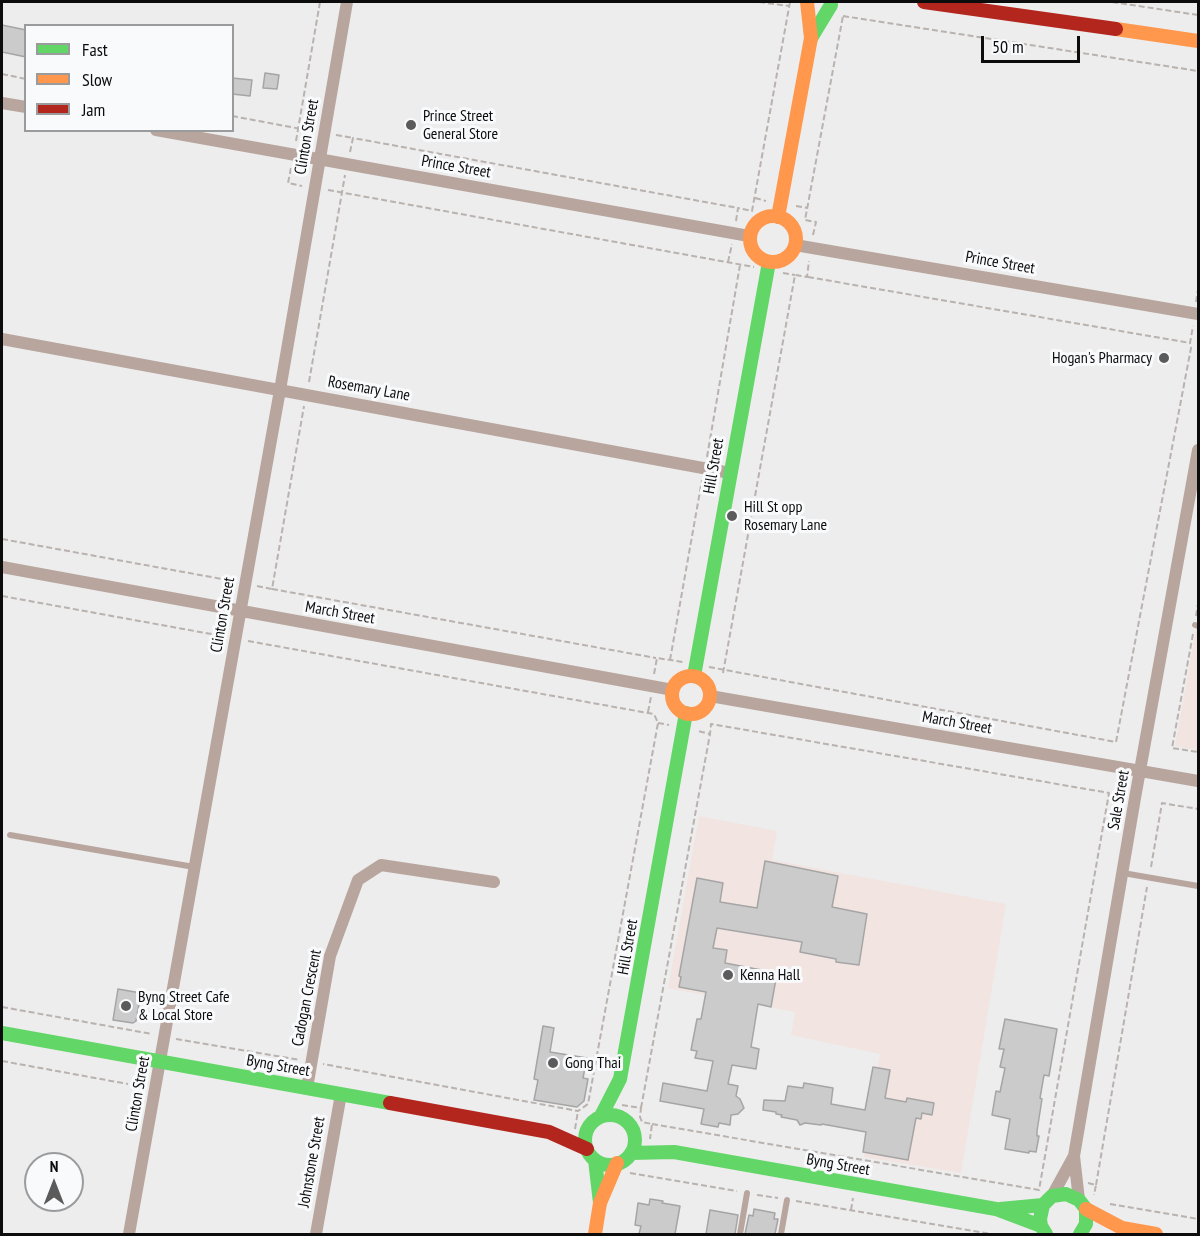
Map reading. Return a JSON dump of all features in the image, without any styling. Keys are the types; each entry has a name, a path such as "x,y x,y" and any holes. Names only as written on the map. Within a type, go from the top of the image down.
{"main road":[{"path":"778,217 811,38 808,2 817,6 837,4"},
{"path":"924,2 1198,41"},
{"path":"811,38 837,4"},
{"path":"768,216 786,220 793,227 796,236 792,253 786,259 768,266 754,253 749,236 759,220 768,216"},
{"name":"Hill Street","path":"696,670 768,266"},
{"path":"696,670 706,683 710,696 705,709 692,714 686,713 675,704 673,690 681,680 696,670"},
{"name":"Hill Street","path":"602,1116 619,1109 620,1080 686,713"},
{"name":"Byng Street","path":"2,1033 549,1132 591,1154"},
{"path":"591,1154 610,1165 625,1160 631,1153 635,1139 633,1131 619,1109 602,1116 589,1127 586,1134 600,1203"},
{"name":"Byng Street","path":"549,1132 589,1127"},
{"name":"Byng Street","path":"633,1131 674,1152"},
{"name":"Byng Street","path":"631,1153 674,1152 996,1209 1044,1230"},
{"path":"595,1234 600,1203 617,1163"},
{"name":"Byng Street","path":"996,1209 1048,1201 1066,1194 1082,1204"},
{"path":"1044,1230 1040,1211 1048,1201"},
{"path":"1082,1204 1122,1228"},
{"path":"1082,1204 1086,1224 1082,1233"},
{"path":"1082,1233 1122,1228 1156,1234"}],"street":[{"name":"Clinton Street","path":"129,1234 347,2"},
{"path":"2,103 24,107"},
{"name":"Prince Street","path":"167,132 749,236"},
{"name":"Prince Street","path":"795,245 1196,314"},
{"name":"Rosemary Lane","path":"2,339 730,473"},
{"name":"Sale Street","path":"1082,1204 1074,1156 1198,450"},
{"name":"March Street","path":"2,567 673,690"},
{"name":"March Street","path":"710,696 1198,781"},
{"name":"Cadogan Crescent","path":"307,1088 330,956 358,880 381,865 494,882"},
{"name":"Johnstone Street","path":"316,1234 341,1094"},
{"name":"Sale Street","path":"1048,1201 1074,1156"}],"lane":[{"path":"10,835 195,867"},
{"path":"1123,873 1198,886"},
{"path":"740,1234 747,1193"},
{"path":"781,1234 787,1200"}],"path":[{"path":"320,2 288,183 768,266 795,275 1190,343"},
{"path":"759,2 789,6"},
{"path":"752,211 790,2"},
{"path":"1112,2 1198,15"},
{"path":"807,277 816,222 805,220 843,16 837,4"},
{"path":"843,16 1198,71"},
{"path":"2,75 24,79"},
{"path":"234,116 298,128"},
{"path":"272,588 353,138 738,208"},
{"path":"723,671 795,275"},
{"path":"2,539 657,658 696,670 723,671 1116,742 1196,314"},
{"path":"2,596 208,634"},
{"path":"1198,604 1197,625 1172,748 1198,752"},
{"path":"648,713 657,658"},
{"path":"658,723 710,734"},
{"path":"711,724 1109,793 1038,1190 642,1122 639,1117 641,1108 711,724"},
{"path":"1096,1185 1162,803 1198,809"},
{"path":"2,1007 136,1031"},
{"path":"2,1061 128,1084"},
{"path":"619,1109 641,1108"},
{"path":"650,1141 652,1124"},
{"path":"630,1173 991,1234"},
{"path":"1105,1203 1198,1219"}],"shaded area":[{"path":"1198,618 1198,750 1175,746"},
{"path":"699,816 777,831 772,860 1006,904 961,1173 864,1157 880,1054 791,1035 795,1012 668,988"}],"building":[{"path":"2,25 24,30 24,57 2,52"},
{"path":"265,73 279,75 277,89 263,88"},
{"path":"234,78 252,80 250,96 234,94"},
{"path":"765,861 838,876 832,907 867,914 859,965 836,962 836,959 800,952 802,942 717,928 713,948 727,950 725,963 777,973 771,1007 758,1004 751,1047 759,1049 756,1069 732,1065 728,1084 738,1086 736,1096 744,1108 738,1114 731,1115 730,1125 719,1123 718,1127 701,1124 704,1109 660,1101 663,1083 707,1091 713,1061 695,1058 697,1051 691,1050 697,1019 701,1019 706,992 679,987 697,878 723,883 720,902 757,908"},
{"path":"118,989 141,993 136,1021 133,1023 113,1020"},
{"path":"1005,1019 1057,1029 1049,1076 1044,1075 1040,1098 1042,1099 1036,1152 1005,1149 1010,1119 992,1115 996,1091 1000,1092 1005,1068 1000,1067 1004,1049 999,1049"},
{"path":"543,1026 554,1028 550,1052 587,1058 583,1078 588,1079 584,1101 577,1107 534,1100 538,1080 534,1079"},
{"path":"873,1067 890,1070 885,1098 906,1102 907,1098 934,1103 932,1115 922,1113 921,1119 916,1118 908,1160 863,1152 866,1132 822,1124 800,1125 797,1120 763,1110 764,1100 785,1101 788,1086 803,1088 804,1083 833,1088 831,1104 865,1110"},
{"path":"650,1199 680,1206 675,1234 639,1234 641,1226 635,1225 638,1203 649,1205"},
{"path":"754,1209 775,1213 774,1219 778,1219 775,1234 745,1234 749,1215 753,1216"},
{"path":"710,1210 738,1215 735,1234 706,1234"}],"traffic: fast":[{"path":"811,38 831,5"},
{"path":"694,676 769,262"},
{"path":"601,1116 620,1079 686,713"},
{"path":"2,1033 390,1103"},
{"path":"610,1115 619,1117 630,1126 635,1140 633,1149 624,1160 610,1165 601,1163 590,1154 585,1140 587,1131 596,1120 610,1115"},
{"path":"631,1153 674,1152 996,1209 1041,1226"},
{"path":"595,1160 600,1203"},
{"path":"1046,1234 1040,1219 1043,1205 1052,1196 1066,1194 1079,1200 1086,1209 1086,1224 1080,1234"},
{"path":"1000,1209 1043,1205"}],"traffic: slow":[{"path":"778,217 811,38 807,2"},
{"path":"1116,29 1198,41"},
{"path":"773,216 789,223 796,239 789,255 773,262 757,255 750,239 757,223 773,216"},
{"path":"691,676 704,682 710,695 704,708 691,714 678,708 672,695 678,682 691,676"},
{"path":"595,1234 600,1203 617,1163"},
{"path":"1086,1209 1122,1228 1156,1234"}],"traffic: jam":[{"path":"924,2 1116,29"},
{"path":"390,1103 549,1132 587,1149"}],"place":[{"name":"Prince Street General Store","path":"411,125"},
{"name":"Hogan's Pharmacy","path":"1164,358"},
{"name":"Hill St opp Rosemary Lane","path":"732,516"},
{"name":"Kenna Hall","path":"728,975"},
{"name":"Byng Street Cafe & Local Store","path":"126,1006"},
{"name":"Gong Thai","path":"553,1063"}]}
